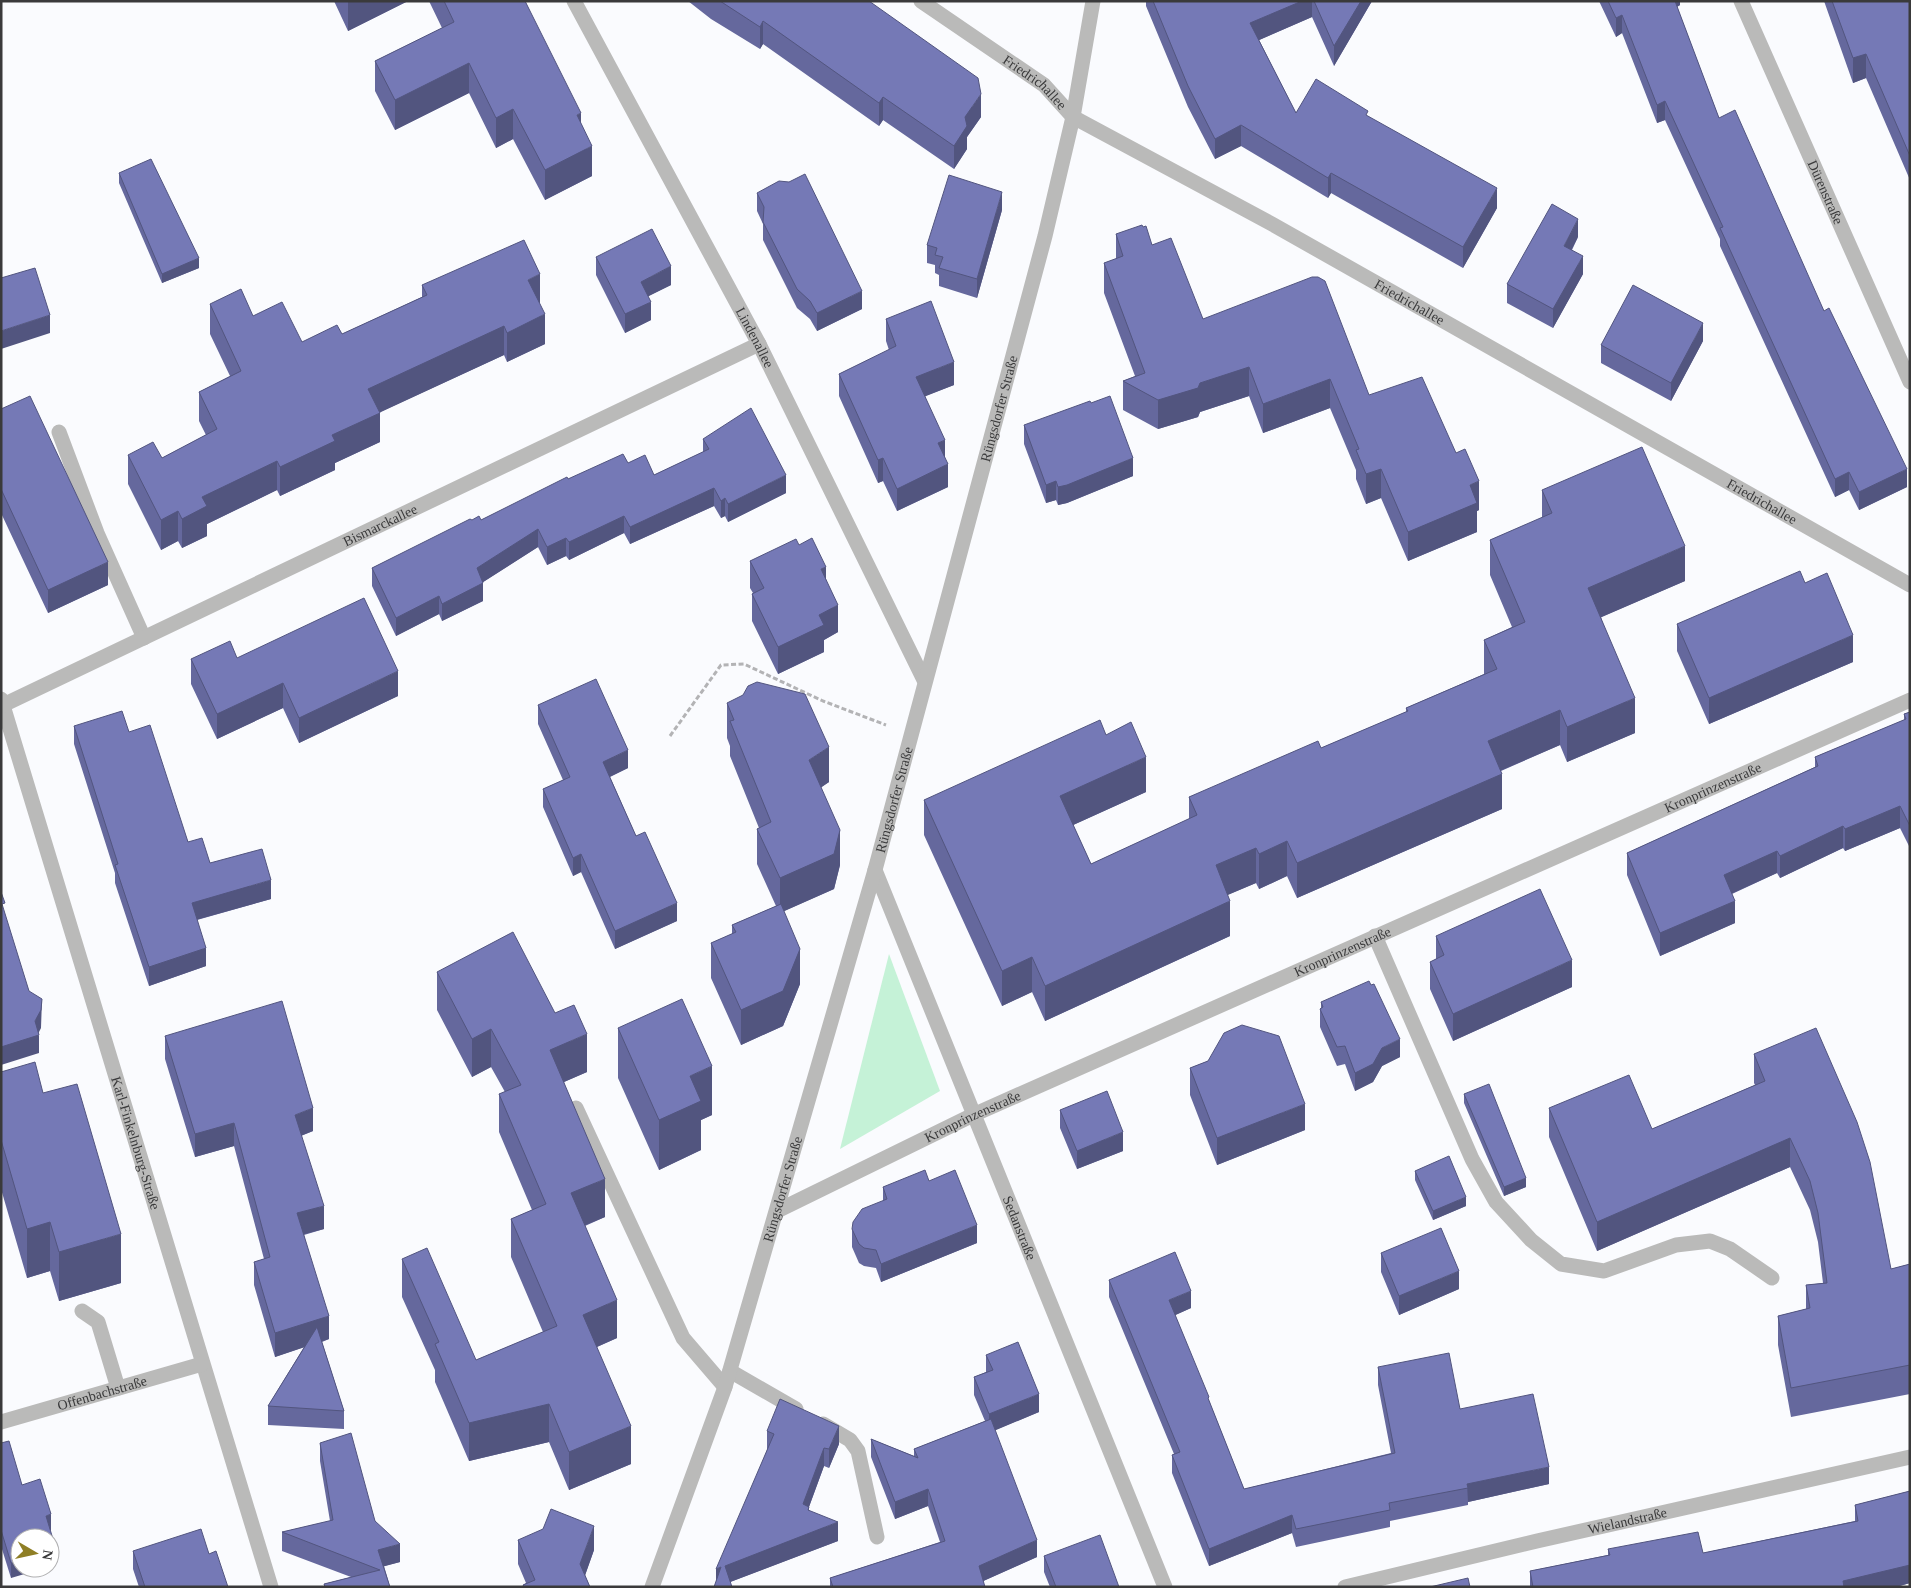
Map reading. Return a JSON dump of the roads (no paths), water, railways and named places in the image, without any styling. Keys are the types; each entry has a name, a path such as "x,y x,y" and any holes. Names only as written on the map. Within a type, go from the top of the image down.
{"street":[{"name":"Lindenallee","path":"574,1 759,344 924,680"},
{"name":"Friedrichallee","path":"921,1 1044,85 1073,117 1272,224 1910,585"},
{"name":"Rüngsdorfer Straße","path":"652,1587 730,1371 875,870 924,680 1043,245 1073,117 1093,1"},
{"name":"Dürenstraße","path":"1741,1 1910,382"},
{"name":"Bismarckallee","path":"2,703 144,638 759,344"},
{"path":"59,432 97,533 144,638"},
{"name":"Kronprinzenstraße","path":"778,1210 973,1115 1910,700"},
{"name":"Karl-Finkelnburg-Straße","path":"2,703 271,1587"},
{"name":"Sedanstraße","path":"875,870 1165,1587"},
{"path":"1376,936 1472,1159 1496,1202 1531,1240 1561,1264 1604,1271 1676,1245 1710,1241 1730,1249 1772,1278"},
{"path":"576,1108 683,1338 725,1387"},
{"path":"82,1311 98,1322 118,1388"},
{"name":"Offenbachstraße","path":"1,1422 202,1364"},
{"path":"730,1371 850,1440 858,1451 877,1537"},
{"name":"Wielandstraße","path":"1345,1587 1537,1540 1910,1457"}]}
